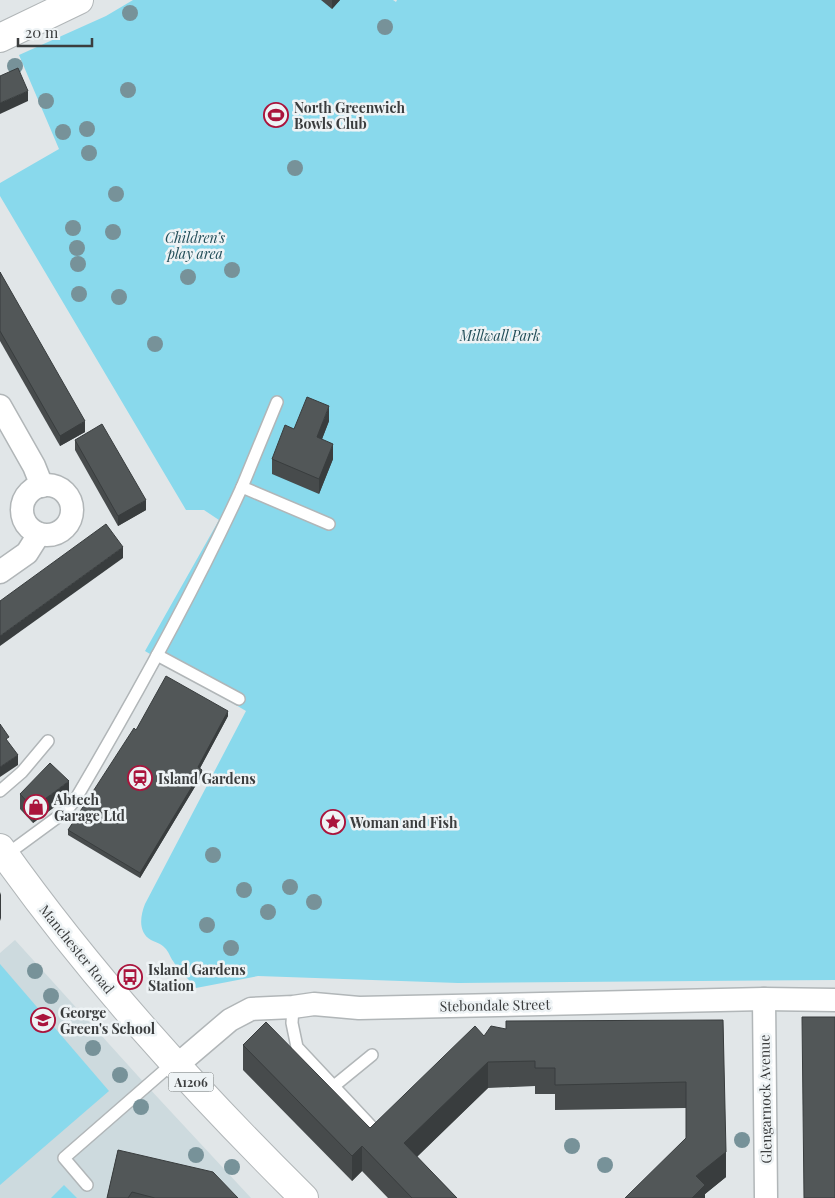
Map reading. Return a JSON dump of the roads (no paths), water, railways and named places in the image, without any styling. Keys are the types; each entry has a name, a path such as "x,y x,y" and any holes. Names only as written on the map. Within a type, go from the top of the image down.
{"main road":[{"path":"0,38 80,0"},
{"name":"Manchester Road","path":"3,852 46,912 175,1065 237,1132 304,1198"}],"street":[{"path":"0,406 34,466 42,486"},
{"path":"50,485 65,492 72,508 71,516 68,524 55,534 39,534 26,524 23,517 23,501 34,488 50,485"},
{"path":"0,572 27,552 39,534"},
{"name":"Stebondale Street","path":"175,1065 237,1015 251,1009 314,1004 359,1008 764,999 835,1000"},
{"name":"Glengarnock Avenue","path":"764,999 766,1198"}],"lane":[{"path":"3,852 66,810 75,800 157,656 223,529 277,402"},
{"path":"242,487 329,524"},
{"path":"157,656 239,699"},
{"path":"0,791 22,772 48,740"},
{"path":"293,1007 292,1023 297,1047 371,1126"},
{"path":"334,1086 372,1055"},
{"path":"87,1185 64,1158 175,1065"}],"place":[{"name":"North Greenwich Bowls Club","path":"276,115"},
{"name":"Island Gardens","path":"140,778"},
{"name":"Abtech Garage Ltd","path":"36,807"},
{"name":"Woman and Fish","path":"333,822"},
{"name":"Island Gardens Station","path":"130,977"},
{"name":"George Green's School","path":"43,1020"}],"park label":[{"name":"Children’s play area","path":"195,246"},
{"name":"Millwall Park","path":"500,335"}]}
